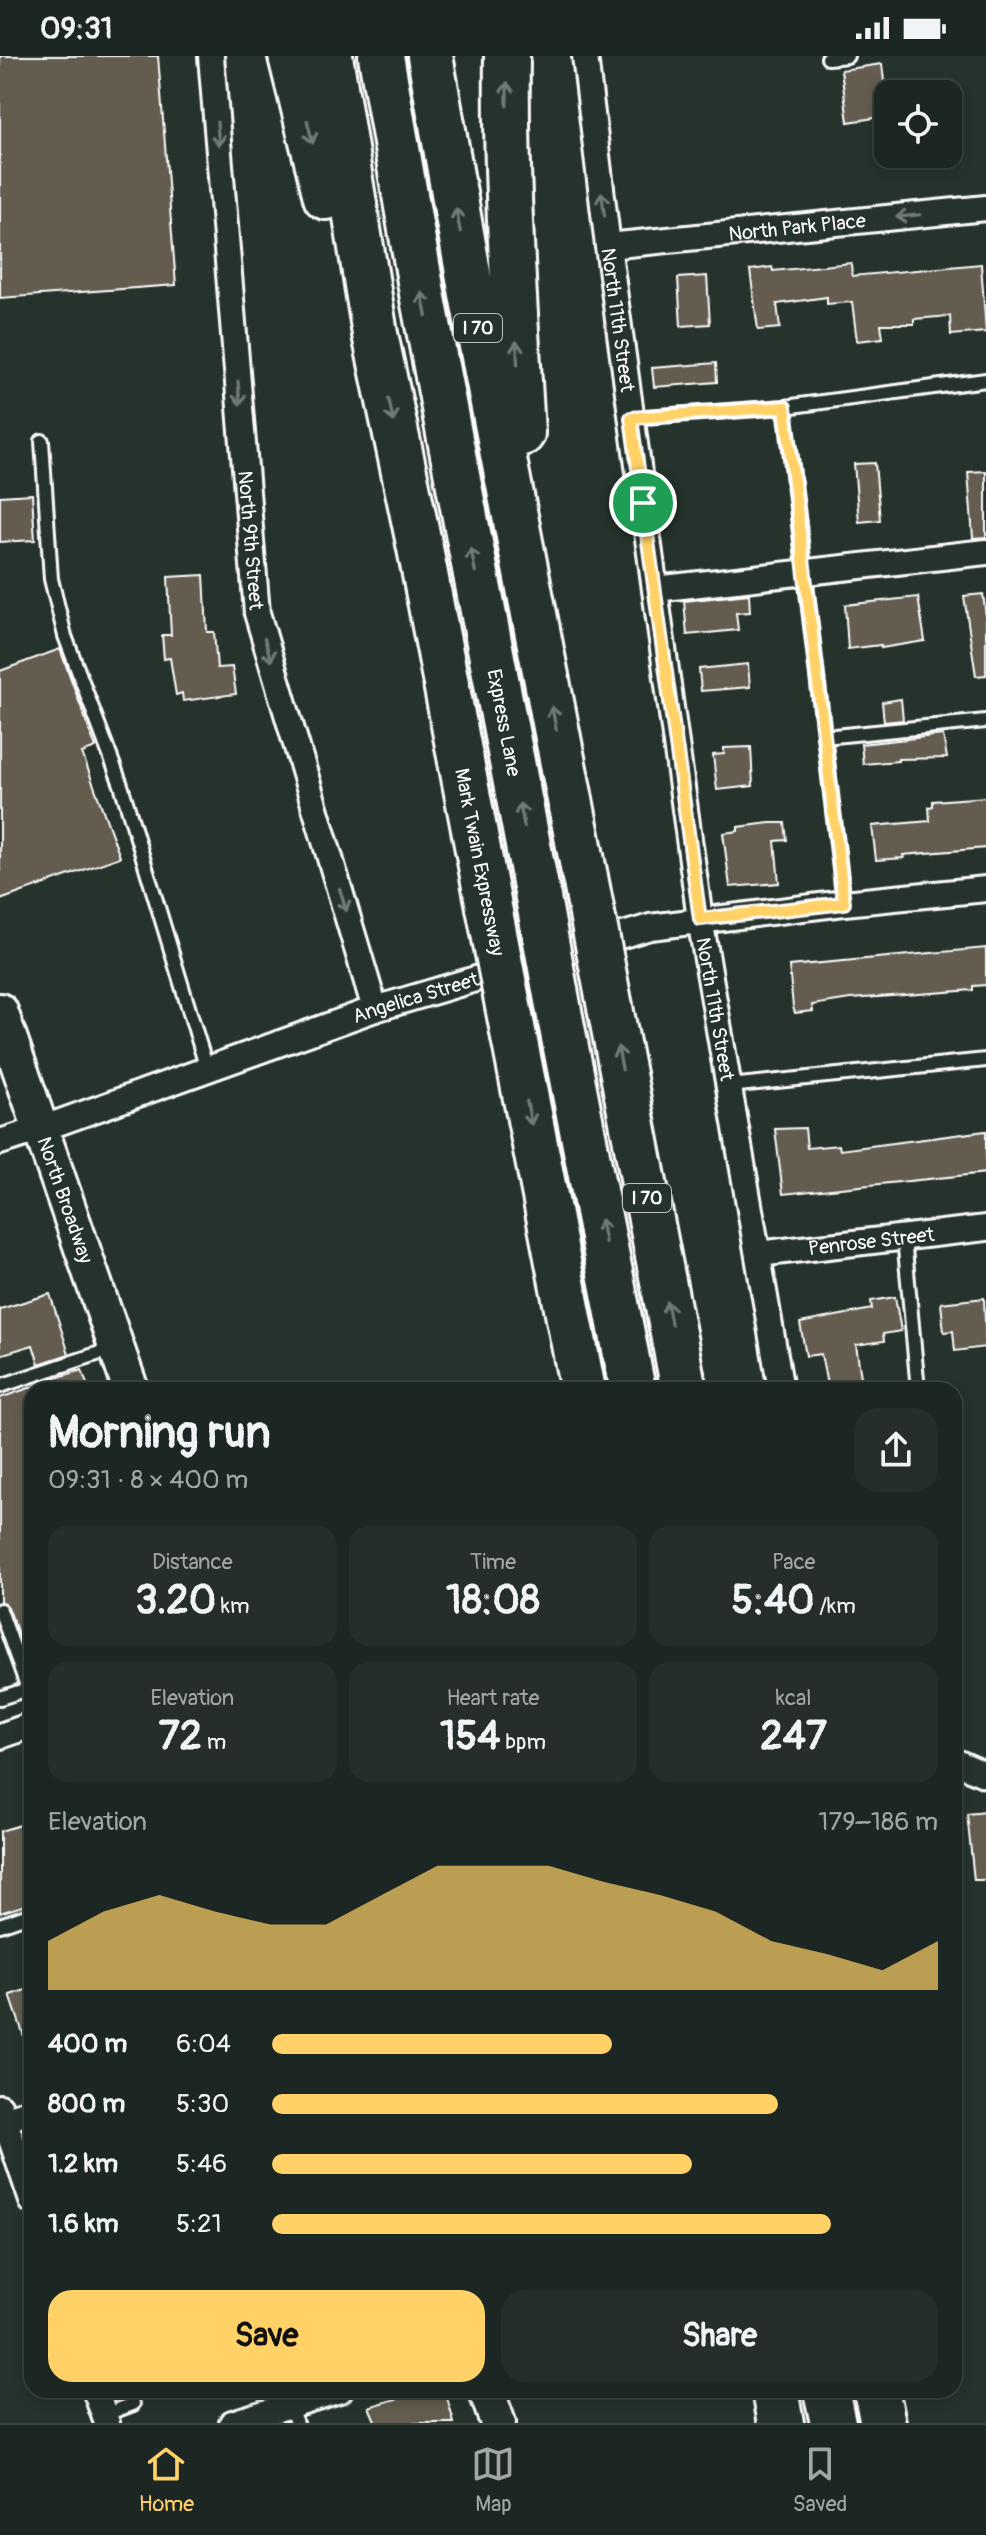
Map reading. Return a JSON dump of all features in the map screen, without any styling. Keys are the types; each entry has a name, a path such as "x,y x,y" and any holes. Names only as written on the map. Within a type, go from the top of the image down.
{"highway":[{"path":"291,56 338,244 375,334"},
{"path":"330,56 375,334"},
{"name":"Express Lane","path":"381,56 425,309 631,1382"},
{"name":"I 70","path":"430,56 464,254 682,1382"},
{"path":"507,56 506,120 511,238 531,599"},
{"name":"Mark Twain Expressway","path":"375,334 420,548 581,1382"},
{"path":"776,2398 781,2423"},
{"path":"828,2398 833,2423"},
{"path":"878,2398 883,2423"}],"main road":[{"name":"North Broadway","path":"0,1011 128,1382"},
{"path":"489,2398 498,2423"}],"street":[{"name":"North 9th Street","path":"211,56 257,613 375,1009"},
{"name":"North 11th Street","path":"585,56 700,919 780,1382"},
{"name":"North Park Place","path":"608,246 986,208"},
{"path":"655,589 986,552"},
{"name":"Angelica Street","path":"0,1142 375,1009 650,927 986,889"},
{"name":"Penrose Street","path":"758,1254 986,1228"},
{"path":"0,1736 24,1728"},
{"path":"962,1764 986,1775"},
{"path":"24,2112 2,2116 24,2178"},
{"path":"98,2398 105,2419"},
{"path":"232,2423 314,2398"}],"lane":[{"path":"828,58 847,56"},
{"path":"631,418 785,407 986,380"},
{"path":"785,407 844,903"},
{"path":"42,441 51,579 65,636 121,785 207,1069"},
{"path":"824,737 986,721"},
{"path":"729,1086 986,1060"},
{"path":"904,1238 917,1382"},
{"path":"0,1386 115,1348"},
{"path":"0,1610 24,1677"},
{"path":"0,1698 24,1695"},
{"path":"0,1925 24,1917"},
{"path":"105,2419 133,2404"}],"building":[{"path":"0,56 158,56 176,285 0,298"},
{"path":"882,64 884,80 874,80 874,118 848,122 841,70"},
{"path":"851,263 852,276 981,264 986,332 951,335 950,316 914,319 914,324 881,324 883,338 857,341 852,302 827,304 827,297 777,304 780,328 758,330 750,270 772,267 773,271"},
{"path":"707,276 710,324 681,326 678,278"},
{"path":"716,363 717,382 654,387 652,368"},
{"path":"875,463 880,520 859,522 854,464"},
{"path":"986,471 986,537 973,538 968,472"},
{"path":"32,494 35,540 0,542 0,496"},
{"path":"204,575 207,632 214,632 217,668 232,667 236,694 183,701 182,693 176,695 170,658 164,659 162,635 171,635 168,577"},
{"path":"749,594 750,612 736,613 738,630 687,635 684,601"},
{"path":"983,594 986,675 976,676 964,596"},
{"path":"918,597 925,641 881,648 881,645 848,649 845,605"},
{"path":"60,649 96,748 82,753 120,857 0,900 0,671"},
{"path":"748,664 750,687 701,691 699,669"},
{"path":"901,699 903,720 884,722 882,702"},
{"path":"943,735 947,758 898,759 863,764 861,744"},
{"path":"751,747 753,786 717,790 713,755 724,754 724,748"},
{"path":"986,797 986,848 876,860 872,826 930,821 929,807 933,806 933,801"},
{"path":"785,823 787,840 775,841 779,883 730,887 723,833 738,831 738,827"},
{"path":"986,948 986,985 973,986 973,990 850,999 812,1005 813,1011 795,1013 793,1007 789,966"},
{"path":"805,1128 807,1148 839,1145 840,1150 986,1131 986,1173 783,1194 775,1129"},
{"path":"50,1294 69,1354 39,1364 33,1345 0,1355 0,1309"},
{"path":"895,1297 901,1331 883,1334 884,1341 856,1345 862,1382 826,1382 821,1354 806,1356 800,1323 872,1309 871,1301"},
{"path":"984,1298 986,1347 955,1351 953,1331 944,1332 941,1303"},
{"path":"82,1370 86,1382 43,1382"},
{"path":"24,1390 24,1649 8,1607 0,1601 0,1398"},
{"path":"986,1812 986,1880 974,1880 967,1814"},
{"path":"20,1825 24,1837 24,1906 0,1913 0,1831"},
{"path":"24,1991 24,2036 10,1995"},
{"path":"399,2398 447,2398 454,2423 376,2423 369,2407"}],"route":[{"path":"785,407 844,903 700,919 643,503 631,418 785,407"}]}
